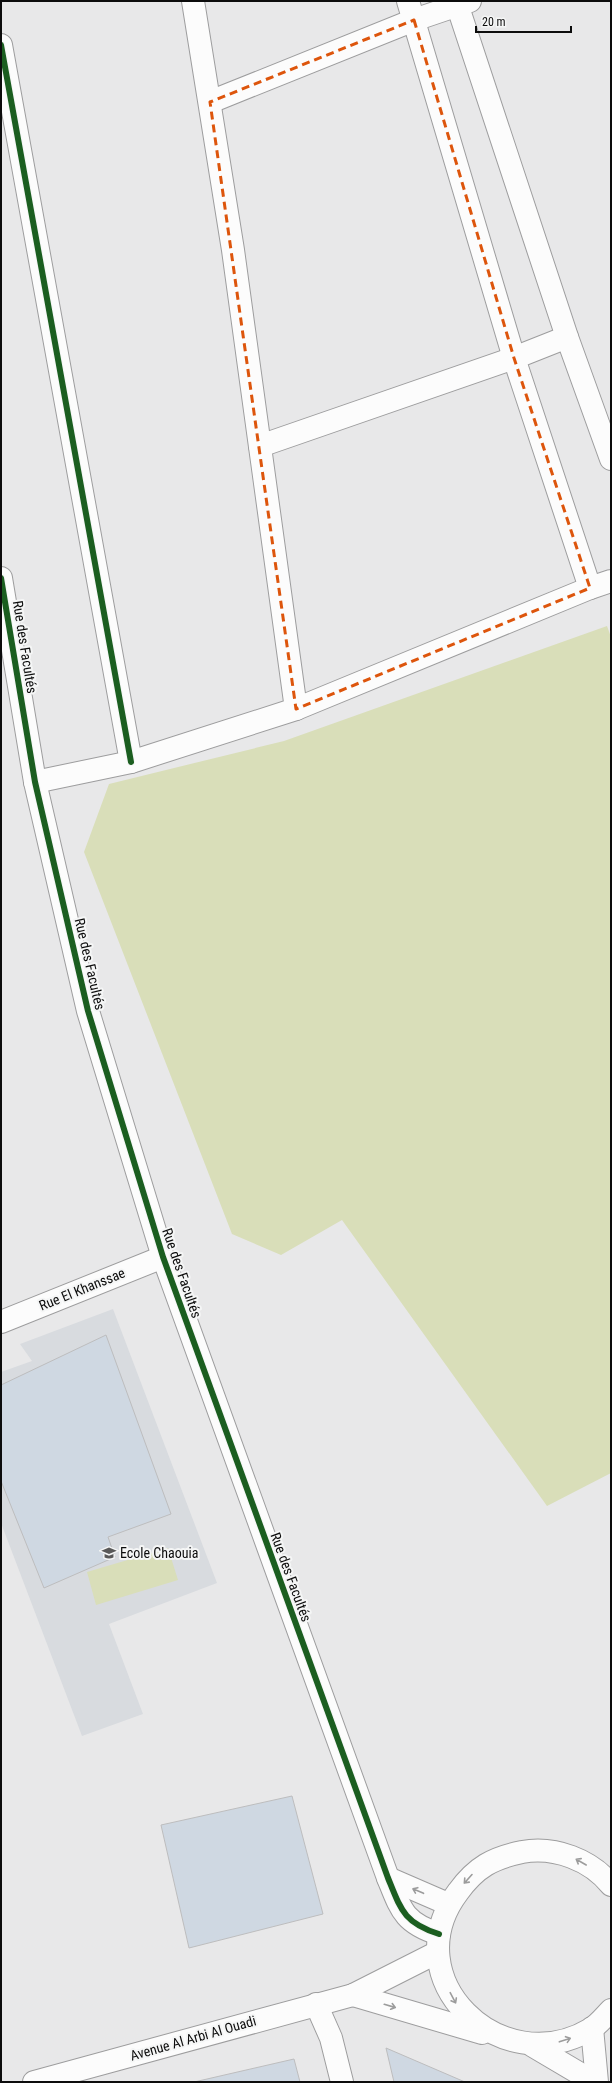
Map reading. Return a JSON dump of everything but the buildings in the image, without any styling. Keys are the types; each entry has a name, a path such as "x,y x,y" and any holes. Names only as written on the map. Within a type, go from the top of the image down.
{"street":[{"path":"193,1 233,250 296,709"},
{"path":"210,102 411,10 461,2 567,338 611,459"},
{"path":"411,10 514,358 590,588"},
{"path":"1,45 131,762"},
{"path":"260,446 514,358 567,338"},
{"name":"Rue des Facultés","path":"1,578 35,782 88,1011 163,1257 399,1906 409,1919 422,1928 438,1943"},
{"path":"35,782 131,762 296,709 590,588 611,581"},
{"name":"Rue El Khanssae","path":"1,1322 163,1257"},
{"path":"611,1886 601,1874 570,1856 535,1850 500,1857 470,1876 448,1904 438,1943 443,1978 454,2002 472,2022 495,2036 514,2043 533,2046 564,2042 592,2028 611,2010"},
{"path":"388,1878 448,1904"},
{"name":"Avenue Al Arbi Al Ouadi","path":"34,2082 353,1995 438,1943"},
{"name":"Avenue Al Arbi Al Ouadi","path":"353,1995 495,2036"},
{"path":"316,2004 330,2038 342,2082"},
{"path":"592,2028 596,2082"},
{"path":"533,2046 596,2082"}],"highlighted area":[{"path":"414,20 514,358 590,588 296,709 210,102"}],"shaded area":[{"name":"Ecole Chaouia","path":"113,1309 217,1583 109,1624 143,1714 82,1736 1,1523 1,1372 32,1361 20,1344"}],"green space":[{"path":"607,626 611,637 611,1473 547,1506 342,1220 281,1255 232,1234 84,852 109,784 284,741"},
{"path":"168,1548 178,1580 96,1605 87,1572"}],"cycle path":[{"path":"1,45 131,762"},
{"path":"1,578 35,782 88,1011 163,1257 392,1889 405,1914 411,1920 427,1930 439,1934"}],"place":[{"name":"Ecole Chaouia","path":"109,1553"}]}
